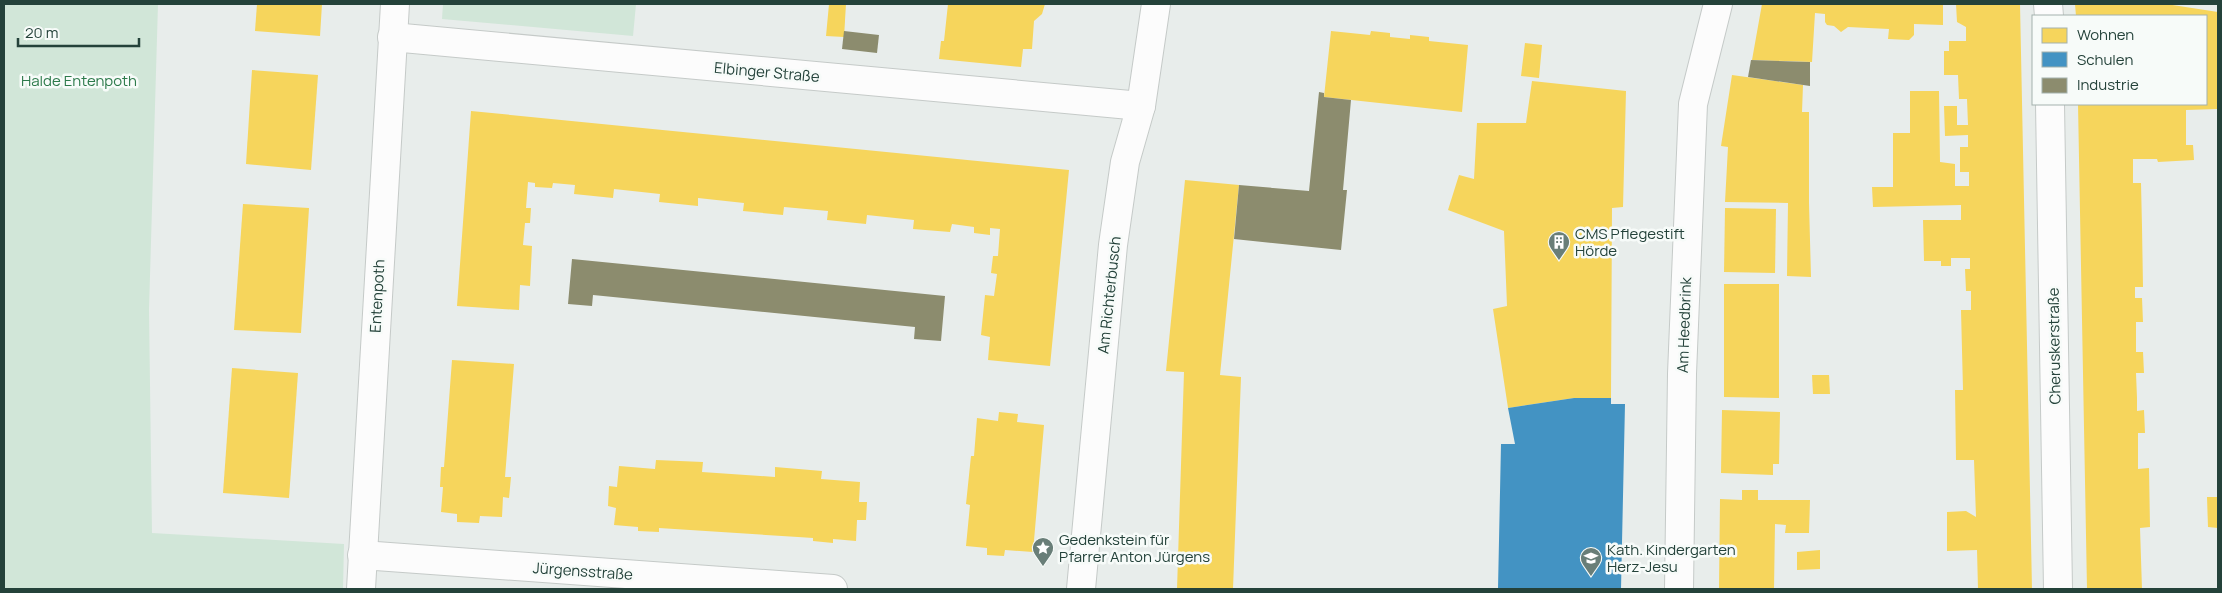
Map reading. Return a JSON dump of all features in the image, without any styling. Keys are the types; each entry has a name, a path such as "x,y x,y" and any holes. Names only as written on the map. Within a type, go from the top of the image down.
{"street":[{"name":"Entenpoth","path":"361,589 395,4"},
{"name":"Am Richterbusch","path":"1081,589 1113,245 1125,162 1141,106 1156,4"},
{"name":"Am Heedbrink","path":"1679,589 1682,374 1693,104 1718,4"},
{"name":"Elbinger Straße","path":"392,37 1141,106"},
{"name":"Cheruskerstraße","path":"2050,105 2058,589"},
{"name":"Jürgensstraße","path":"362,555 834,589"}],"green space":[{"name":"Halde Entenpoth","path":"4,4 158,4 149,310 152,533 344,544 343,589 4,589"},
{"path":"443,4 636,4 633,36 442,19"}],"building: Wohnen":[{"path":"257,4 322,4 320,36 255,31"},
{"path":"829,4 846,4 844,37 826,36"},
{"path":"948,4 1045,4 1042,14 1034,21 1032,49 1023,49 1021,67 939,59 941,41 944,41"},
{"path":"1762,4 1943,4 1943,25 1914,24 1914,35 1909,40 1888,39 1889,29 1848,27 1841,32 1834,26 1827,25 1825,14 1815,13 1812,62 1752,60"},
{"path":"1956,4 2020,4 2032,589 1978,589 1977,550 1947,551 1947,512 1966,511 1976,517 1974,460 1956,460 1955,390 1963,390 1961,310 1971,310 1971,291 1966,291 1965,269 1970,269 1970,258 1951,258 1951,266 1941,266 1941,261 1924,261 1923,220 1961,220 1961,205 1873,207 1872,187 1893,187 1893,133 1910,133 1910,91 1939,91 1940,162 1955,164 1955,186 1969,186 1969,172 1960,172 1960,147 1968,147 1968,135 1945,136 1944,106 1957,106 1957,125 1968,125 1967,99 1959,99 1958,75 1944,75 1944,51 1949,51 1949,41 1966,41 1966,27 1957,22"},
{"path":"2075,4 2166,4 2218,12 2217,109 2186,110 2186,145 2193,145 2194,160 2158,162 2157,159 2133,159 2133,183 2141,183 2143,287 2135,287 2135,298 2142,298 2143,322 2136,322 2136,352 2143,352 2144,373 2136,373 2137,411 2144,410 2145,433 2138,433 2138,469 2149,468 2150,527 2140,528 2142,589 2087,589 2078,105 2207,105 2207,15 2076,15"},
{"path":"1331,31 1370,35 1371,31 1390,33 1390,37 1410,39 1410,35 1429,37 1429,41 1468,45 1462,112 1324,97"},
{"path":"1525,43 1542,45 1539,78 1521,76"},
{"path":"252,70 318,75 311,170 246,164"},
{"path":"1732,75 1803,85 1802,112 1809,112 1811,277 1787,276 1788,203 1725,202 1728,147 1721,146"},
{"name":"CMS Pflegestift Hörde","path":"1532,81 1626,91 1623,207 1612,208 1611,398 1574,398 1508,408 1493,309 1507,306 1504,231 1448,210 1459,175 1474,179 1477,123 1526,123"},
{"path":"471,111 1069,170 1050,366 988,360 990,337 981,335 985,295 994,296 997,274 991,273 993,256 998,256 1000,229 990,228 990,235 974,233 974,227 952,224 950,232 913,229 914,220 867,215 866,224 827,220 828,211 784,207 783,215 743,211 744,203 698,198 698,206 659,202 660,194 614,189 613,198 574,194 575,185 553,183 552,188 535,187 535,183 528,182 526,208 531,208 530,223 525,223 523,245 532,246 530,286 520,285 519,310 457,306"},
{"path":"1185,180 1239,185 1220,375 1241,377 1233,589 1177,589 1184,372 1166,371"},
{"path":"243,204 309,208 301,333 234,330"},
{"path":"1725,208 1776,209 1775,273 1724,272"},
{"path":"1724,284 1779,284 1779,398 1724,397"},
{"path":"452,360 514,364 505,477 511,477 509,498 503,497 502,517 480,516 479,523 457,522 457,514 441,512 443,487 440,487 441,467 444,467"},
{"path":"232,368 298,373 289,498 223,493"},
{"path":"1812,375 1829,375 1830,394 1813,394"},
{"path":"1722,410 1780,412 1779,464 1773,464 1773,475 1721,473"},
{"path":"999,412 1018,414 1017,422 1044,425 1033,552 1005,550 1004,556 987,555 987,548 966,546 970,505 966,504 971,456 974,456 977,418 998,421"},
{"path":"656,460 703,462 702,472 775,477 775,467 822,471 821,479 860,482 859,502 867,502 866,520 857,520 856,541 833,539 833,543 813,541 813,538 659,528 659,532 638,531 638,527 614,525 616,508 608,506 609,486 617,487 619,466 655,469"},
{"path":"1742,490 1758,490 1758,500 1810,500 1809,533 1785,533 1786,525 1775,524 1774,589 1719,589 1720,499 1742,500"},
{"path":"2207,497 2218,497 2218,528 2208,527"},
{"path":"1820,550 1820,569 1797,570 1797,552"}],"building: Schulen":[{"path":"1574,398 1611,398 1611,404 1625,404 1621,589 1498,589 1501,444 1515,444 1508,408"}],"building: Industrie":[{"path":"844,31 879,35 877,53 842,49"},
{"path":"1751,60 1810,62 1810,86 1748,77"},
{"path":"1319,92 1324,93 1324,97 1351,100 1343,190 1347,190 1341,250 1234,239 1239,185 1309,191"},
{"path":"572,259 945,296 941,341 914,339 915,327 593,295 592,306 568,304"}],"place":[{"name":"CMS Pflegestift Hörde","path":"1559,261"},
{"name":"Gedenkstein für Pfarrer Anton Jürgens","path":"1043,567"},
{"name":"Kath. Kindergarten Herz-Jesu","path":"1591,577"}]}
